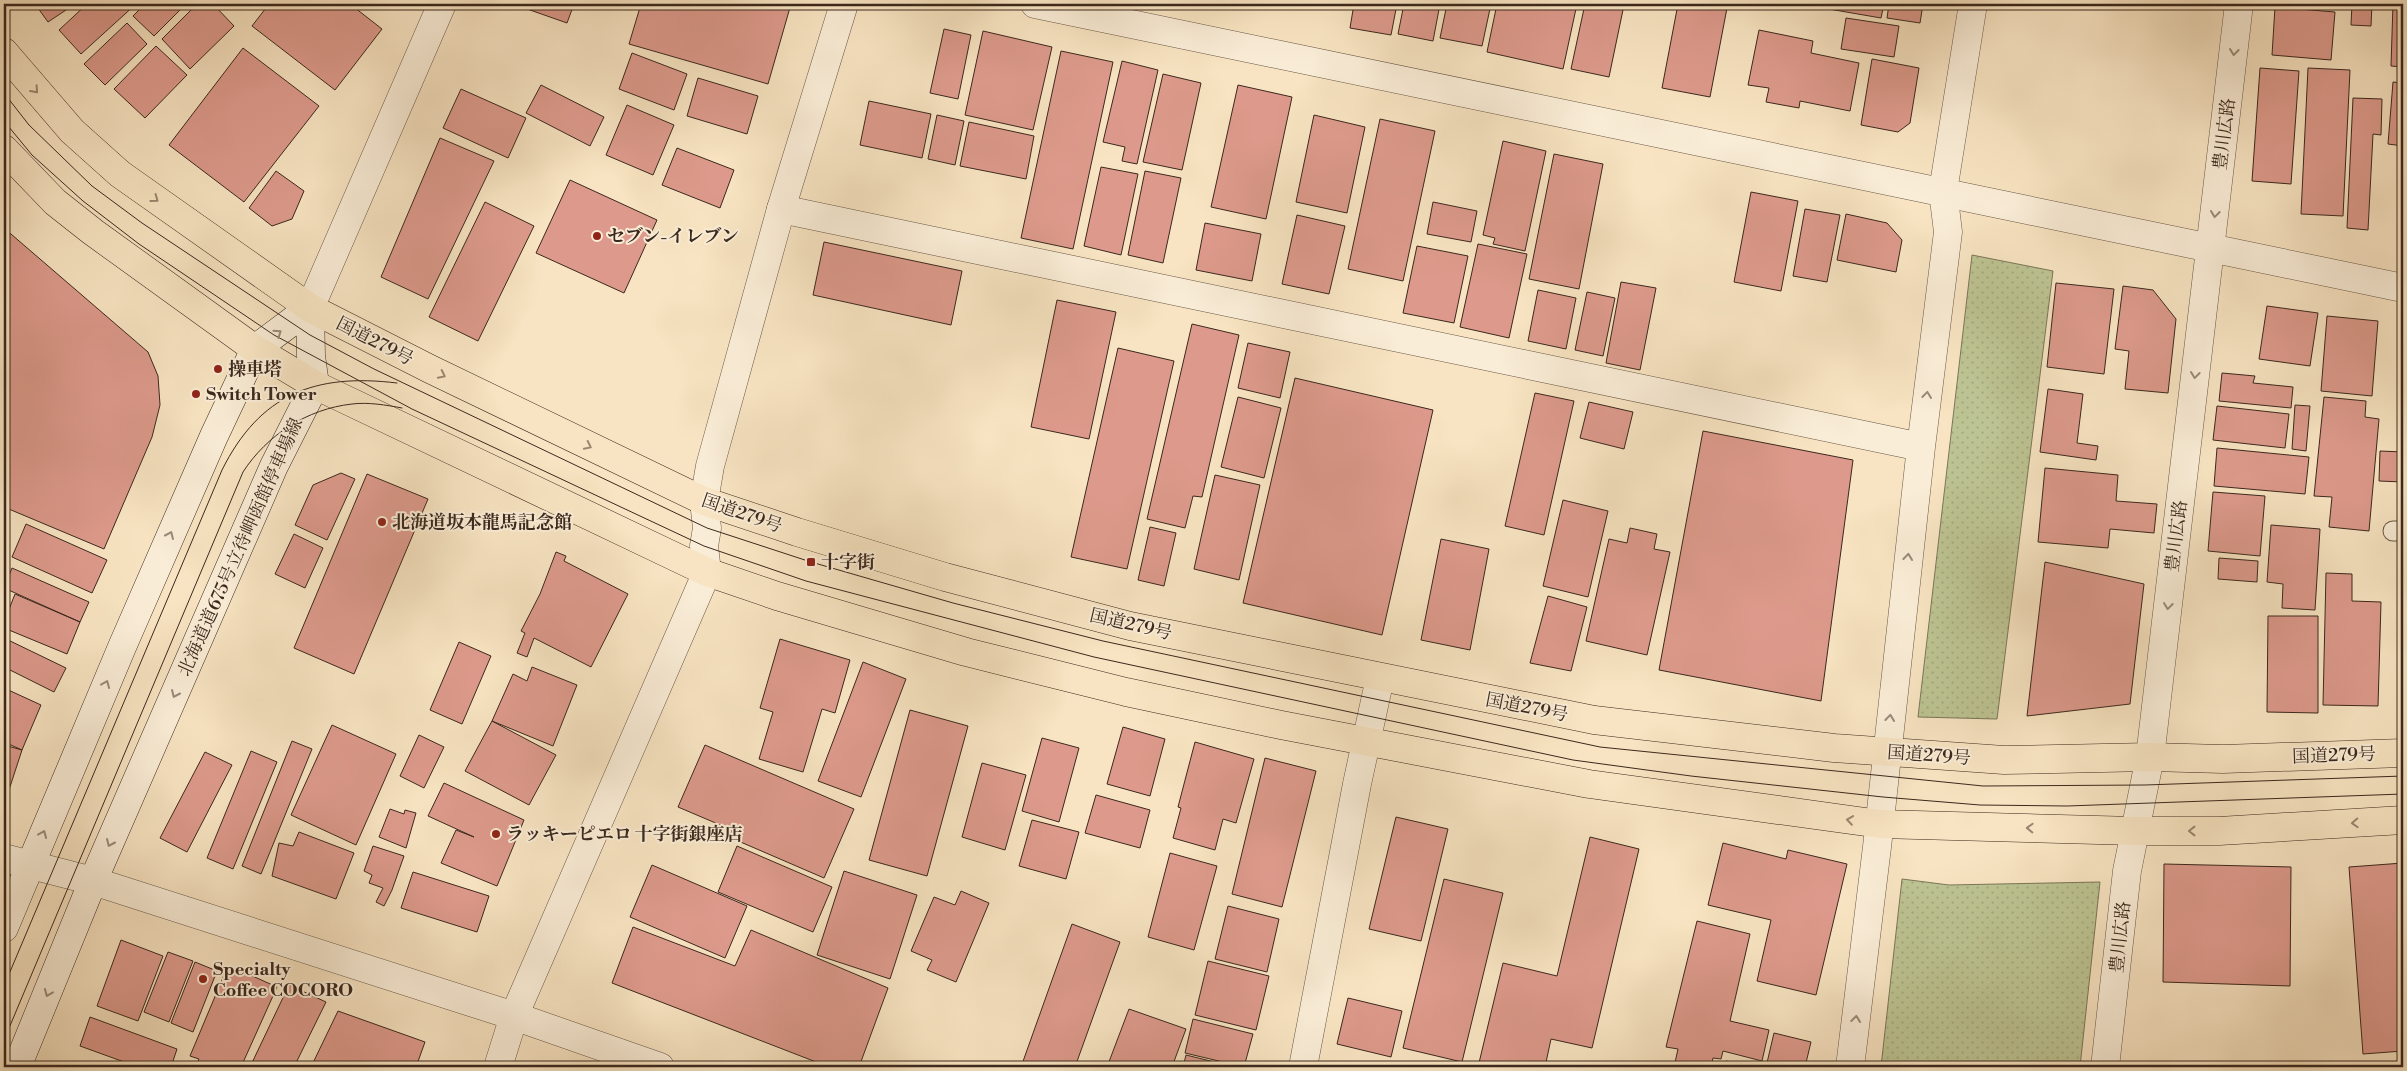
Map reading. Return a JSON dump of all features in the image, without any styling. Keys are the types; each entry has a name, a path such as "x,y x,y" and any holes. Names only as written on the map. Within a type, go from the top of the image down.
{"highway":[{"name":"国道279号","path":"4,52 72,131 120,174 310,308 430,369 704,501 797,532 945,576 1121,623 1380,678 1594,720 1794,744 2004,760 2150,757 2223,759 2403,753"},
{"path":"4,149 55,202 93,232 254,349 314,385 707,572 777,596 966,652 1126,692 1366,742 1589,784 1880,824 2135,831 2219,831 2403,820"}],"street":[{"path":"314,385 310,308 442,4"},
{"path":"498,1067 514,1016 707,572 704,546 707,528 704,501 710,466 781,209 844,4"},
{"path":"1036,4 2403,288"},
{"path":"1850,1067 1880,824 1921,447 1948,232 1942,191 1973,4"},
{"name":"豊川広路","path":"2105,1067 2127,871 2150,757 2239,4"},
{"path":"781,209 1921,447"},
{"path":"4,928 122,647 254,349 310,308"},
{"name":"北海道道675号立待岬函館停車場線","path":"17,1067 93,881 274,466 314,385"},
{"path":"1307,1066 1366,742 1380,678"},
{"path":"4,858 93,881 514,1016 660,1067"}],"green space":[{"path":"1972,255 2053,271 1997,719 1918,717"},
{"path":"1902,879 1949,885 2100,882 2080,1067 1881,1067"}],"building":[{"path":"35,4 75,4 48,22"},
{"path":"87,4 136,4 81,54 59,30"},
{"path":"145,4 186,4 154,36 133,16"},
{"path":"197,4 213,4 234,26 190,69 162,39"},
{"path":"224,4 236,4 230,10"},
{"path":"269,4 350,4 382,29 335,90 252,26"},
{"path":"513,4 574,4 567,23"},
{"path":"641,4 791,4 768,84 629,44"},
{"path":"1354,4 1397,4 1391,35 1350,28"},
{"path":"1404,4 1440,4 1433,41 1398,34"},
{"path":"1447,4 1491,4 1482,46 1440,38"},
{"path":"1497,4 1577,4 1563,69 1487,52"},
{"path":"1585,4 1624,5 1609,77 1571,69"},
{"path":"1678,4 1701,4 1727,8 1710,97 1662,88"},
{"path":"1800,4 1884,4 1881,18"},
{"path":"1889,4 1923,4 1920,23 1887,18"},
{"path":"2311,4 2348,4 2348,7"},
{"path":"2352,4 2372,4 2371,26 2351,25"},
{"path":"2393,4 2403,4 2403,67 2391,66"},
{"path":"2275,7 2335,12 2331,60 2272,55"},
{"path":"1846,18 1899,26 1894,57 1841,49"},
{"path":"127,23 147,44 105,85 84,64"},
{"path":"944,29 971,35 958,99 930,93"},
{"path":"1759,30 1813,41 1811,53 1859,63 1850,111 1800,101 1799,108 1766,102 1769,88 1748,85"},
{"path":"983,31 1052,47 1033,130 965,115"},
{"path":"156,46 187,75 145,118 114,89"},
{"path":"243,48 319,106 244,202 169,145"},
{"path":"1061,51 1113,62 1073,249 1021,238"},
{"path":"632,53 687,74 674,110 619,89"},
{"path":"1872,59 1919,68 1910,123 1898,132 1861,125"},
{"path":"1122,61 1158,70 1137,164 1122,161 1125,147 1103,142"},
{"path":"2260,68 2299,71 2291,184 2252,181"},
{"path":"2308,68 2350,70 2343,216 2301,214"},
{"path":"1163,74 1201,83 1182,170 1143,162"},
{"path":"698,78 758,96 747,134 687,116"},
{"path":"2393,82 2403,83 2403,146 2388,144"},
{"path":"541,85 604,117 590,146 526,113"},
{"path":"1238,85 1292,97 1266,219 1211,207"},
{"path":"461,89 526,118 508,158 443,128"},
{"path":"2353,98 2382,99 2381,135 2373,134 2368,230 2347,228"},
{"path":"869,101 931,114 922,158 860,145"},
{"path":"627,105 674,125 653,175 606,155"},
{"path":"937,115 964,121 955,165 928,159"},
{"path":"1314,115 1365,127 1347,213 1296,202"},
{"path":"1380,119 1435,131 1403,281 1348,269"},
{"path":"969,122 1034,136 1026,179 960,166"},
{"path":"440,138 494,161 428,299 381,277"},
{"path":"1503,141 1546,151 1525,251 1493,244 1495,238 1483,235"},
{"path":"677,148 734,170 720,208 662,185"},
{"path":"1554,154 1603,164 1579,289 1529,279"},
{"path":"1101,167 1138,174 1121,255 1084,246"},
{"path":"276,171 304,191 292,219 272,226 249,208"},
{"path":"1145,171 1181,178 1163,263 1128,255"},
{"name":"セブン-イレブン","path":"570,180 657,220 624,293 536,253"},
{"path":"1751,192 1798,201 1781,291 1734,282"},
{"path":"485,202 534,226 478,341 429,317"},
{"path":"1433,202 1477,211 1471,242 1427,234"},
{"path":"1805,209 1840,215 1827,282 1793,276"},
{"path":"1846,214 1887,223 1902,240 1896,272 1837,260"},
{"path":"1297,215 1345,226 1329,294 1282,284"},
{"path":"1205,223 1261,234 1252,281 1196,270"},
{"path":"4,228 148,352 158,376 160,405 152,437 104,549 4,507"},
{"path":"824,242 962,271 951,325 813,295"},
{"path":"1478,244 1527,254 1509,338 1460,327"},
{"path":"1417,246 1468,256 1454,323 1403,313"},
{"path":"1621,282 1656,288 1640,370 1606,363"},
{"path":"2056,283 2114,289 2104,374 2047,367"},
{"path":"2123,286 2153,290 2176,319 2168,393 2125,389 2129,351 2115,349"},
{"path":"1538,290 1576,298 1566,349 1528,341"},
{"path":"1587,292 1615,298 1603,356 1575,350"},
{"path":"1057,300 1116,312 1089,439 1031,427"},
{"path":"2267,306 2318,313 2310,366 2259,359"},
{"path":"2327,316 2378,321 2372,396 2321,391"},
{"path":"1192,324 1239,335 1202,497 1193,496 1185,528 1147,519"},
{"path":"1248,343 1290,352 1280,398 1238,388"},
{"path":"1118,348 1174,361 1127,569 1071,557"},
{"path":"2222,373 2255,376 2253,383 2293,387 2291,408 2219,401"},
{"path":"1295,378 1433,410 1382,635 1243,603"},
{"path":"2048,389 2083,394 2077,443 2098,446 2096,460 2040,452"},
{"path":"1535,393 1574,401 1544,535 1505,526"},
{"path":"1238,397 1281,408 1264,478 1221,467"},
{"path":"2324,397 2366,401 2365,417 2379,419 2369,531 2329,527 2332,497 2314,496"},
{"path":"1589,402 1633,412 1624,449 1580,438"},
{"path":"2295,405 2310,406 2306,451 2292,449"},
{"path":"2217,406 2289,414 2285,448 2213,440"},
{"path":"1703,431 1853,460 1821,701 1659,670"},
{"path":"2217,448 2309,457 2305,494 2214,486"},
{"path":"2380,451 2403,452 2403,482 2379,481"},
{"path":"2045,468 2118,475 2116,501 2157,504 2154,533 2110,529 2108,548 2038,542"},
{"path":"341,473 355,479 327,540 295,525 313,485"},
{"path":"367,474 428,499 354,674 294,648"},
{"path":"1215,475 1260,485 1239,580 1194,569"},
{"path":"2213,492 2265,496 2260,556 2208,551"},
{"path":"1563,500 1608,511 1588,597 1543,586"},
{"path":"26,524 107,560 92,593 12,557"},
{"path":"2271,525 2320,529 2315,610 2282,608 2283,584 2267,582"},
{"path":"1150,527 1176,533 1164,586 1138,580"},
{"path":"1630,528 1657,534 1654,549 1670,552 1647,655 1586,641 1609,539 1627,543"},
{"path":"294,534 323,548 305,588 275,574"},
{"path":"1441,539 1489,549 1470,650 1421,640"},
{"path":"556,552 566,556 564,561 628,594 591,667 534,638 527,657 517,653 525,633 521,631 540,594"},
{"path":"2219,558 2258,561 2257,582 2218,579"},
{"path":"2045,562 2144,584 2130,704 2027,716"},
{"path":"12,568 89,602 80,622 4,588"},
{"path":"2326,573 2352,574 2352,601 2381,602 2378,706 2323,705"},
{"path":"15,594 80,622 67,654 4,628 4,622"},
{"path":"1548,596 1587,607 1571,671 1530,663"},
{"path":"2268,616 2318,616 2318,713 2267,712"},
{"path":"4,638 66,668 54,692 4,667"},
{"path":"780,639 850,660 835,713 822,709 803,772 759,759 773,712 760,708"},
{"path":"459,642 491,656 462,724 430,710"},
{"path":"863,662 906,679 861,797 818,781"},
{"path":"532,667 577,685 553,746 492,721 513,674 527,681"},
{"path":"4,688 41,705 22,750 4,742"},
{"path":"910,710 968,726 927,876 869,860"},
{"path":"492,721 556,755 529,805 465,771"},
{"path":"332,725 396,754 356,845 291,815"},
{"path":"1123,727 1165,739 1150,796 1107,784"},
{"path":"419,735 444,747 424,788 400,776"},
{"path":"1042,738 1079,748 1059,822 1022,811"},
{"path":"292,741 312,749 261,874 242,866"},
{"path":"1195,742 1254,759 1236,823 1223,819 1215,850 1173,838 1181,808 1178,807"},
{"path":"4,745 22,750 6,799 4,798"},
{"path":"705,745 854,809 824,878 729,837 732,830 678,807"},
{"path":"251,751 277,762 233,869 207,858"},
{"path":"205,752 232,765 187,852 160,838"},
{"path":"1265,758 1316,771 1282,907 1232,894"},
{"path":"982,763 1026,775 1005,850 962,837"},
{"path":"444,783 524,820 497,886 441,863 456,830 474,837 428,816"},
{"path":"1096,795 1150,810 1140,848 1085,833"},
{"path":"390,809 404,814 405,810 416,813 406,848 379,837"},
{"path":"1396,817 1448,829 1421,941 1369,929"},
{"path":"1032,820 1079,832 1066,879 1019,866"},
{"path":"299,832 354,853 336,899 272,876 279,843 293,846"},
{"path":"1590,837 1639,849 1592,1048 1551,1039 1545,1067 1478,1067 1503,963 1557,976"},
{"path":"1723,843 1786,859 1788,850 1847,864 1816,995 1757,981 1771,920 1708,905"},
{"path":"373,846 404,856 384,906 376,902 383,888 369,883 372,875 364,871"},
{"path":"737,846 832,887 813,932 718,892"},
{"path":"1170,853 1217,866 1194,950 1148,937"},
{"path":"2403,863 2403,1051 2363,1054 2349,867"},
{"path":"2164,864 2291,867 2290,986 2163,982"},
{"path":"652,865 747,906 725,958 630,917"},
{"path":"844,871 917,895 890,979 817,955"},
{"path":"413,872 489,896 477,932 401,908"},
{"path":"1444,879 1503,893 1462,1062 1403,1048"},
{"path":"961,891 989,903 956,982 927,970 932,960 911,951 934,897 955,905"},
{"path":"1228,906 1279,919 1267,972 1215,959"},
{"path":"1697,921 1750,934 1730,1021 1769,1030 1762,1061 1723,1051 1721,1059 1713,1058 1711,1067 1674,1067 1678,1049 1666,1047"},
{"path":"1072,924 1120,942 1075,1067 1021,1067"},
{"path":"633,927 735,966 751,930 888,988 859,1067 829,1067 612,983"},
{"path":"121,940 163,956 138,1021 97,1006"},
{"path":"168,952 193,961 169,1022 144,1012"},
{"path":"1208,961 1269,976 1256,1030 1195,1015"},
{"path":"195,962 217,971 193,1032 171,1023"},
{"path":"227,968 237,972 239,970 277,987 241,1067 195,1067 199,1059 190,1056"},
{"path":"289,985 326,1002 294,1067 250,1067"},
{"path":"1348,998 1402,1011 1391,1057 1337,1044"},
{"path":"1129,1009 1186,1029 1172,1067 1107,1067"},
{"path":"338,1011 425,1042 416,1067 311,1067"},
{"path":"90,1017 177,1049 171,1067 138,1067 80,1046"},
{"path":"1193,1019 1253,1034 1244,1067 1185,1053"},
{"path":"1774,1033 1811,1042 1805,1067 1766,1067"},
{"path":"1186,1055 1235,1067 1183,1067"},
{"path":"1726,1061 1755,1067 1725,1067"}],"tram line":[{"path":"4,93 29,125 92,186 142,223 310,335 374,369 707,528 811,562 953,603 1103,641 1600,747 1983,786 2145,785 2403,776"},
{"path":"4,121 32,155 83,201 139,244 274,335 412,409 704,546 806,581 1094,657 1573,760 1691,776 1883,797 1980,805 2067,806 2403,794"},
{"path":"4,986 222,470 237,444 254,423 272,406 293,394 316,386 340,382 397,383"},
{"path":"4,1040 243,472 264,446 304,418 335,407 358,403 402,408"}],"place":[{"name":"セブン-イレブン","path":"597,236"},
{"name":"操車塔","path":"218,369"},
{"name":"Switch Tower","path":"196,394"},
{"name":"北海道坂本龍馬記念館","path":"382,522"},
{"name":"十字街","path":"811,562"},
{"name":"ラッキーピエロ 十字街銀座店","path":"496,834"},
{"name":"Specialty Coffee COCORO","path":"203,979"}]}
